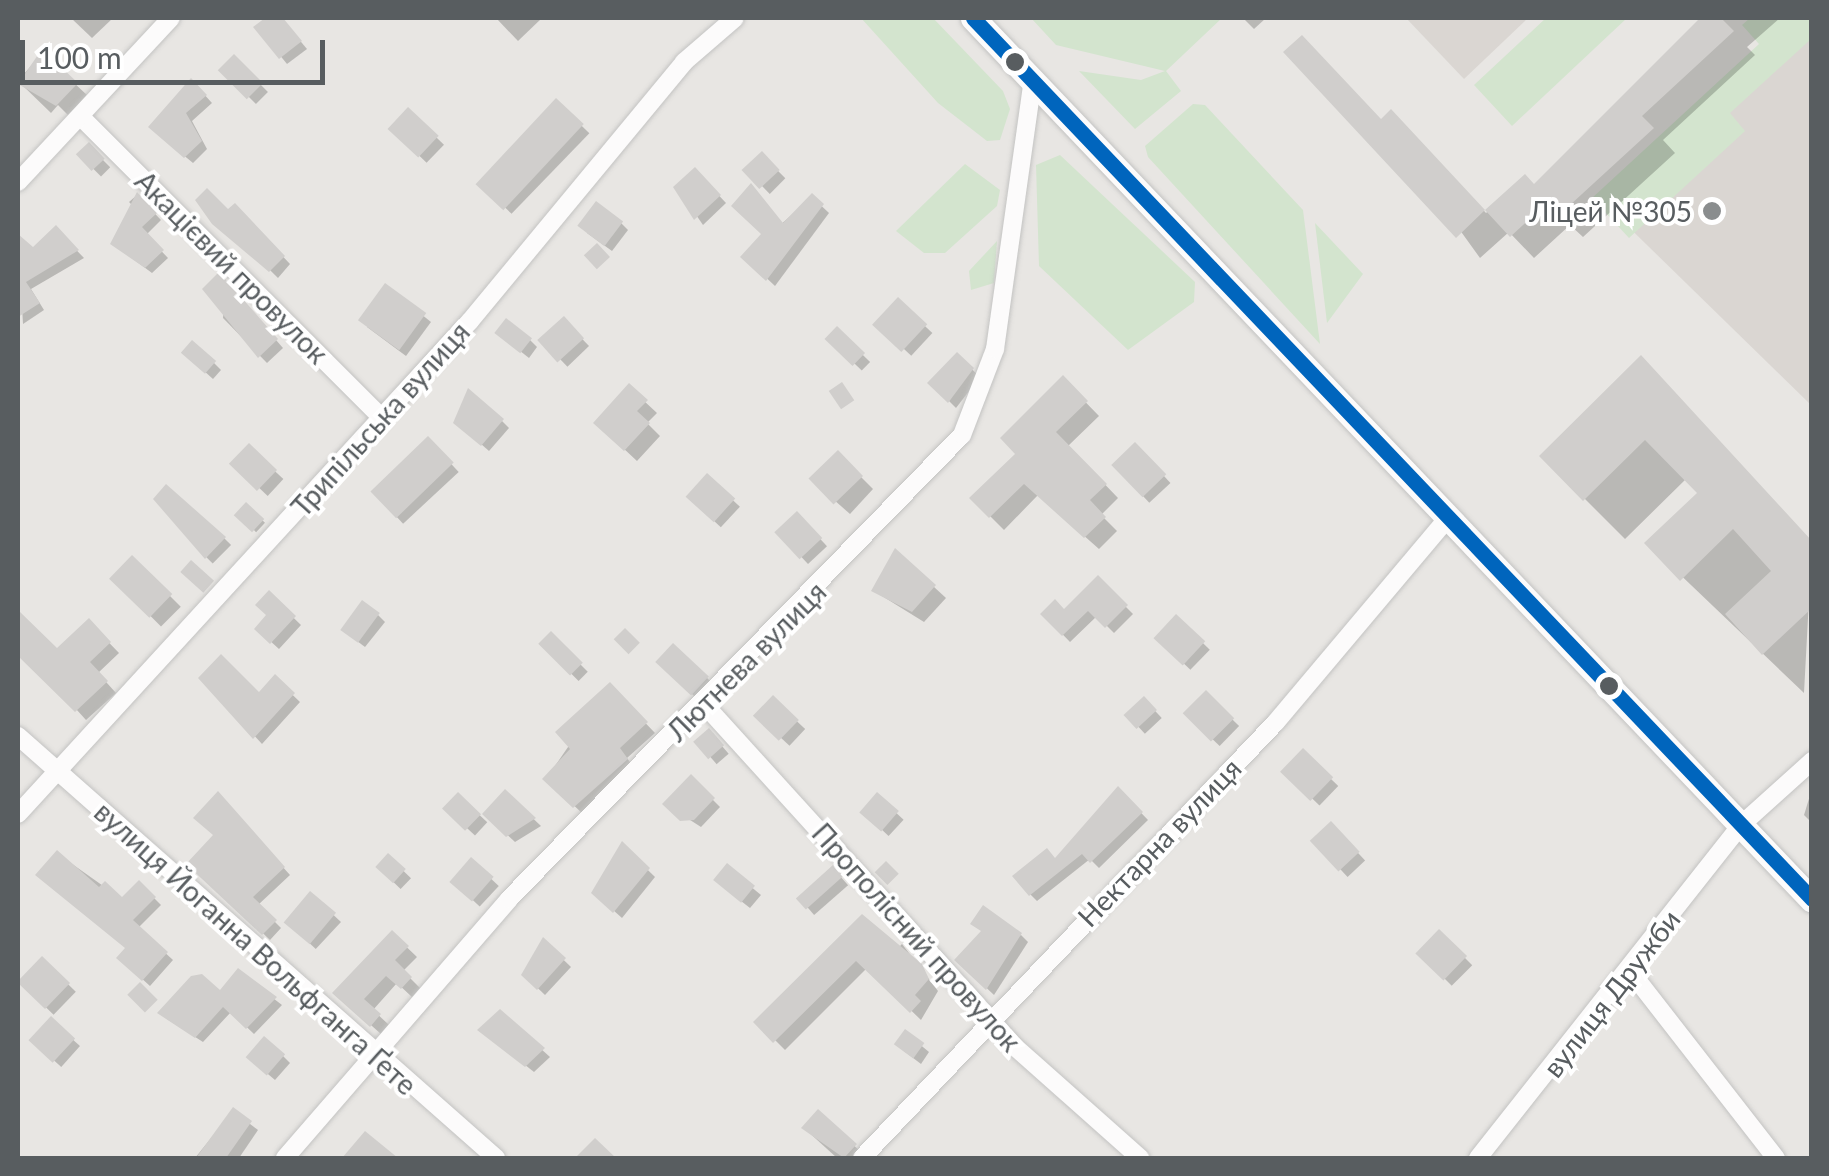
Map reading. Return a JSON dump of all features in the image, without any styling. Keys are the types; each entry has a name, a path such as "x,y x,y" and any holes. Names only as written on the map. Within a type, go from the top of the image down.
{"main road":[{"path":"973,18 1812,900"}],"street":[{"path":"18,182 171,18"},
{"name":"Трипільська вулиця","path":"18,814 382,418 684,62 735,18"},
{"name":"Лютнева вулиця","path":"285,1158 372,1052 962,435 978,406 1014,242 1033,78"},
{"name":"Акацієвий провулок","path":"81,116 382,418"},
{"name":"Нектарна вулиця","path":"862,1158 1276,722 1448,518"},
{"name":"Прополісний провулок","path":"704,704 992,1019 1140,1158"},
{"name":"вулиця Йоганна Вольфганга Ґете","path":"18,736 496,1158"},
{"name":"вулиця Дружби","path":"1478,1158 1631,972 1740,826 1812,760"},
{"path":"1631,972 1776,1158"}],"shaded area":[{"path":"1406,18 1528,18 1464,79"},
{"name":"Ліцей №305","path":"1811,18 1811,405 1606,205"}],"green space":[{"path":"861,18 933,18 1003,91 1010,109 1000,140 987,141 938,103"},
{"path":"1031,18 1222,18 1166,71 1181,91 1135,129 1079,71 1141,80 1165,71 1056,45"},
{"path":"1546,18 1627,18 1512,126 1474,85"},
{"path":"1750,18 1811,18 1811,39 1730,113 1745,131 1629,238 1592,198 1759,44 1742,25"},
{"path":"1193,104 1205,105 1303,210 1320,344 1148,157 1145,146"},
{"path":"1060,155 1195,282 1194,302 1128,350 1039,266 1036,165"},
{"path":"965,164 1000,190 997,206 945,253 924,253 896,231"},
{"path":"1315,223 1363,274 1327,323"},
{"path":"997,241 994,283 971,290 969,271"}],"building":[{"path":"265,18 283,18 302,41 279,59 253,27"},
{"path":"1700,18 1721,18 1734,31 1642,116 1654,128 1558,216 1547,203 1510,237 1485,210 1525,174 1534,184"},
{"path":"1302,35 1381,119 1391,109 1485,210 1456,238 1283,52"},
{"path":"42,49 78,83 56,106 18,84"},
{"path":"234,54 263,83 247,99 218,70"},
{"path":"191,78 207,95 186,113 202,141 184,158 148,127"},
{"path":"556,98 584,124 503,210 476,184"},
{"path":"408,107 439,136 418,158 388,129"},
{"path":"89,142 105,159 92,171 76,154"},
{"path":"762,151 780,170 759,189 742,170"},
{"path":"695,167 721,195 694,220 673,187"},
{"path":"751,183 783,223 812,193 824,204 766,281 740,257 761,234 731,206"},
{"path":"207,188 228,209 235,203 285,256 269,272 212,224 195,200"},
{"path":"137,192 157,213 142,227 164,250 145,268 110,244"},
{"path":"596,201 623,221 604,246 577,226"},
{"path":"56,225 79,250 26,282 40,303 18,317 18,234 33,247"},
{"path":"597,243 610,257 597,269 584,255"},
{"path":"219,272 278,339 258,358 202,289"},
{"path":"385,283 426,313 399,350 358,320"},
{"path":"898,297 927,324 901,352 872,325"},
{"path":"564,316 584,338 557,362 537,340"},
{"path":"506,318 532,338 520,353 494,333"},
{"path":"837,326 865,353 853,366 824,339"},
{"path":"192,340 216,361 205,374 181,353"},
{"path":"957,352 974,368 948,403 927,383"},
{"path":"1641,355 1812,541 1812,608 1762,655 1725,614 1771,571 1733,529 1680,581 1644,543 1697,493 1645,440 1583,501 1539,456"},
{"path":"1063,375 1088,401 1056,432 1107,484 1090,500 1106,517 1084,538 1024,484 989,518 969,498 1015,454 1000,438"},
{"path":"842,382 854,400 841,409 829,391"},
{"path":"629,383 648,400 637,411 650,423 624,451 593,423"},
{"path":"468,388 504,419 481,446 453,423"},
{"path":"428,436 454,463 396,518 370,492"},
{"path":"1135,442 1166,474 1143,497 1111,465"},
{"path":"249,443 277,470 257,491 229,464"},
{"path":"838,450 863,476 834,504 809,478"},
{"path":"707,473 735,498 714,522 686,497"},
{"path":"166,484 226,537 205,559 153,499"},
{"path":"246,502 264,519 252,532 234,515"},
{"path":"797,511 822,538 800,559 774,532"},
{"path":"895,548 936,585 912,612 871,591"},
{"path":"132,555 172,594 149,618 109,579"},
{"path":"191,560 214,581 203,593 180,572"},
{"path":"1098,575 1128,605 1105,628 1088,611 1062,636 1040,614 1055,599 1064,609"},
{"path":"269,590 296,616 270,644 254,629 266,615 255,605"},
{"path":"362,600 380,613 358,643 340,630"},
{"path":"18,610 57,648 89,618 111,642 90,662 108,681 75,712 18,656"},
{"path":"1176,614 1205,641 1183,665 1153,638"},
{"path":"625,628 640,643 629,654 614,639"},
{"path":"551,631 583,663 570,676 538,644"},
{"path":"673,643 709,676 691,695 655,662"},
{"path":"221,654 259,692 275,674 295,693 253,739 198,678"},
{"path":"610,682 648,722 620,748 628,759 573,808 542,779 570,749 555,732"},
{"path":"1206,690 1234,718 1211,742 1183,713"},
{"path":"773,695 799,720 779,741 753,716"},
{"path":"1144,696 1157,710 1136,729 1124,715"},
{"path":"709,728 724,745 708,759 693,742"},
{"path":"1303,748 1333,777 1310,801 1280,772"},
{"path":"691,774 715,798 694,820 680,821 662,804"},
{"path":"1118,786 1143,812 1090,863 1082,854 1029,896 1012,876 1047,848 1055,858"},
{"path":"505,789 536,818 506,837 482,814"},
{"path":"218,791 285,867 253,897 277,920 262,935 186,864 213,835 193,818"},
{"path":"458,792 481,814 465,831 442,809"},
{"path":"877,792 899,811 881,831 859,812"},
{"path":"1331,821 1360,852 1338,871 1310,841"},
{"path":"622,841 650,868 613,913 591,893"},
{"path":"57,850 99,887 105,881 122,897 139,880 156,897 133,920 168,952 142,981 116,958 125,948 35,875"},
{"path":"388,853 406,869 393,883 375,867"},
{"path":"471,857 494,877 472,902 449,882"},
{"path":"886,861 899,874 887,885 875,872"},
{"path":"727,863 755,886 741,903 713,880"},
{"path":"833,865 843,876 806,910 796,898"},
{"path":"310,891 336,913 310,944 284,922"},
{"path":"983,905 1022,933 986,990 954,960 981,931 970,924"},
{"path":"862,914 922,964 929,979 915,995 921,1001 910,1013 856,961 773,1043 753,1022"},
{"path":"1439,929 1467,956 1443,981 1415,953"},
{"path":"392,930 409,946 395,960 412,977 401,989 386,976 364,999 381,1014 370,1027 332,993"},
{"path":"543,937 566,958 537,990 521,975"},
{"path":"42,956 70,983 45,1009 18,983"},
{"path":"238,968 277,997 246,1029 223,1007 195,1038 157,1013 191,976 202,974 220,990"},
{"path":"140,982 158,1000 145,1012 127,995"},
{"path":"500,1009 545,1048 525,1067 477,1030"},
{"path":"51,1016 75,1039 53,1063 28,1040"},
{"path":"905,1029 924,1043 913,1058 894,1044"},
{"path":"264,1036 285,1054 267,1076 246,1057"},
{"path":"233,1107 252,1121 226,1158 196,1158"},
{"path":"818,1109 857,1144 844,1158 801,1128"},
{"path":"365,1131 398,1158 342,1158"},
{"path":"595,1138 616,1158 575,1158"}],"transit line":[{"path":"973,18 1812,899"}],"place":[{"name":"Ліцей №305","path":"1712,211"}]}
